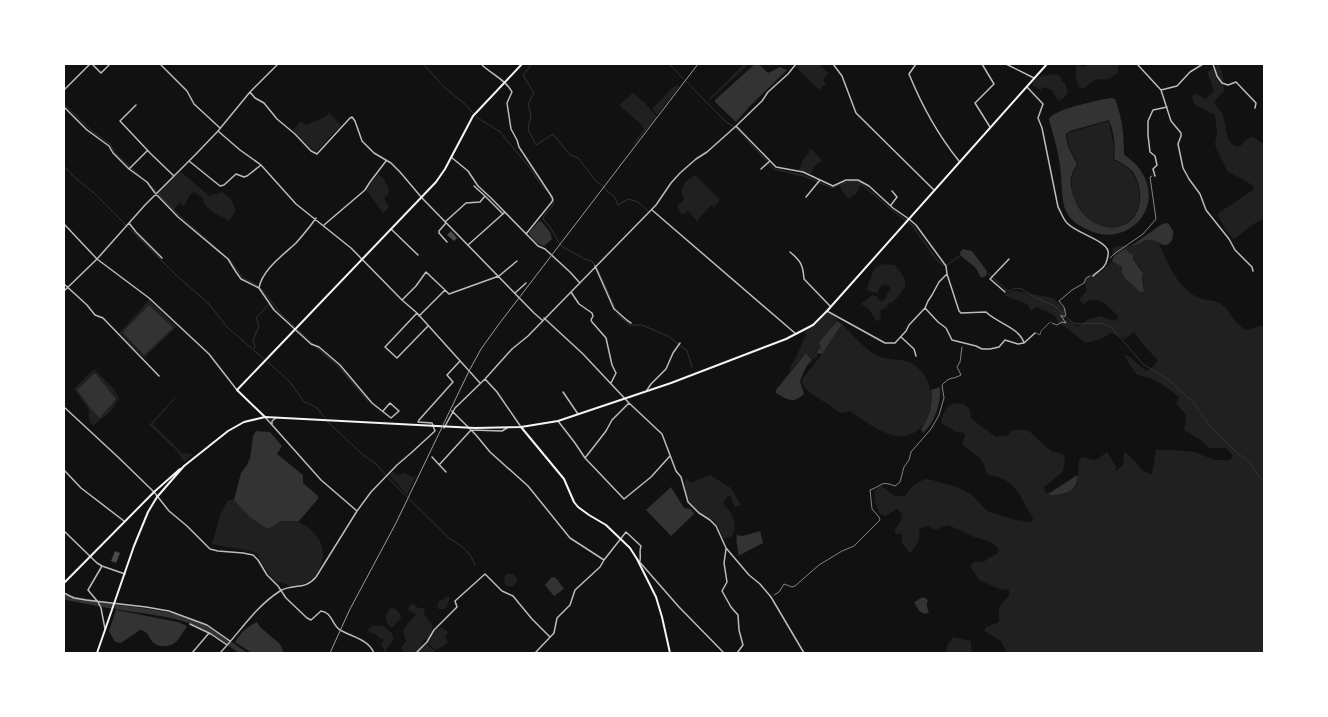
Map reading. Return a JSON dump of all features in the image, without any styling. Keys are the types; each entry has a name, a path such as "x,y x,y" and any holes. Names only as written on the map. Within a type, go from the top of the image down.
{"main road":[{"path":"265,417 238,390 436,182 473,116 522,64"},
{"path":"64,583 154,492 228,431 244,422 265,417 475,428 521,427 558,421 580,415 750,353 796,334 813,325 831,307 959,161 1047,64"},
{"path":"521,427 564,479 574,502 578,507 606,525 630,548 656,597 670,653"},
{"path":"97,653 134,546 148,512 157,496 184,466"}],"street":[{"path":"64,90 91,64 101,72 110,64"},
{"path":"160,64 187,91 194,104 220,128"},
{"path":"64,291 96,259 155,193 189,161 220,128 250,92 278,64"},
{"path":"481,64 489,72 509,85 512,92 507,103 512,129 519,148 553,200 526,234"},
{"path":"444,428 452,411 485,379 512,349 528,336 579,282 651,210 680,173 696,159 707,152 735,127 762,101 768,92 788,74 796,64"},
{"path":"833,64 842,76 856,113 934,190"},
{"path":"916,64 908,74 917,95 941,137 959,161"},
{"path":"982,64 994,84 975,104 990,127"},
{"path":"1006,64 1034,78"},
{"path":"1137,64 1161,90 1171,121 1181,133 1178,144 1186,175 1200,194 1206,210 1229,239 1235,250 1252,267 1253,271"},
{"path":"1161,90 1177,86 1190,72 1203,64"},
{"path":"1213,64 1222,83 1228,85 1236,82 1256,103 1255,108"},
{"path":"1027,87 1043,104 1038,118 1042,128 1058,207 1067,223 1074,229 1101,243 1106,247 1108,252 1107,261 1093,276"},
{"path":"250,92 255,98 264,103 277,119 316,154 352,117 355,121 362,141 374,153 391,163 446,223 542,320"},
{"path":"136,106 120,121 147,151 174,176"},
{"path":"64,107 87,130 109,146 113,153 129,169 147,182 155,193 178,217 228,259 241,278 259,288 274,310 311,344 319,347 340,365 372,403 391,418 399,411 390,403 383,411"},
{"path":"1155,176 1153,169 1157,165 1155,156 1150,152 1148,121 1152,110 1166,107"},
{"path":"735,127 768,162 776,167 803,172 833,186 846,180 858,180 869,186 890,206 916,225 945,265 958,311 961,313 986,312 993,319 999,320 1022,337 1024,343"},
{"path":"218,130 240,150 261,165 296,204 316,218 363,260 402,300 417,313 480,383"},
{"path":"129,169 147,151"},
{"path":"451,157 468,171 478,186 504,213"},
{"path":"189,161 220,186 224,185 236,174 247,176 261,165"},
{"path":"324,225 365,190 386,161"},
{"path":"762,169 768,162"},
{"path":"806,197 820,181"},
{"path":"474,186 538,246 545,249 556,259 579,282"},
{"path":"890,206 897,197 892,191"},
{"path":"447,242 439,231 466,203 480,202 485,196"},
{"path":"651,210 796,334"},
{"path":"468,245 504,213"},
{"path":"259,288 262,279 279,258 308,230 316,218"},
{"path":"128,222 162,258"},
{"path":"64,224 96,259 149,298 209,354 238,390"},
{"path":"392,229 418,256"},
{"path":"790,252 801,264 804,279 831,307"},
{"path":"1005,292 990,279 1009,259"},
{"path":"402,300 416,286 426,272 449,294 499,276 516,261"},
{"path":"595,266 614,309 621,317 631,323"},
{"path":"827,311 885,343 895,343 925,308 939,282 947,274"},
{"path":"515,294 526,283"},
{"path":"64,284 87,305 95,315 103,318 159,376"},
{"path":"419,316 445,290"},
{"path":"571,291 579,304 592,314 592,322 606,338 612,365 616,372 611,384"},
{"path":"925,308 946,328 952,340 982,349 997,348 1006,340 1018,344 1024,343 1035,333"},
{"path":"417,313 385,347 397,358 428,326"},
{"path":"544,318 583,354 629,403 662,434 676,471 681,477 688,502 716,526 726,548 749,575 760,584 771,597 804,653"},
{"path":"901,337 914,349 916,356"},
{"path":"647,390 651,384 666,370 673,353 680,343"},
{"path":"220,653 228,645 242,625 259,608 281,591 310,583 316,577 357,511 371,492 397,465 435,431 432,423 418,422 453,382 447,376 460,361"},
{"path":"485,379 497,392 521,427"},
{"path":"563,392 580,415"},
{"path":"584,458 606,431 612,420 629,403"},
{"path":"64,407 154,492 169,511 187,526 210,549 253,555 258,560 266,575 276,583 290,603 309,619 313,619 321,611 324,611 331,616 338,628 363,641 373,650 374,653"},
{"path":"452,411 490,452 528,486 570,538 604,560"},
{"path":"265,417 321,480 357,511"},
{"path":"272,424 272,421 278,418"},
{"path":"558,421 575,443 584,458 624,499 651,477 670,456"},
{"path":"439,465 471,430 502,431 507,428"},
{"path":"432,457 446,472"},
{"path":"64,470 81,488 124,521"},
{"path":"64,530 102,566 125,574"},
{"path":"535,653 556,631 557,618 570,605 575,590 595,574 620,538 626,532 641,546 639,550 641,556 640,561"},
{"path":"726,548 724,563 727,582 722,591 731,607 738,615 739,630 743,646 737,653"},
{"path":"637,559 679,607 724,653"},
{"path":"102,566 101,570 88,588 101,608 105,630"},
{"path":"416,653 427,642 434,630 457,607 455,601 485,574 502,591 513,596 532,619 550,637"},
{"path":"64,593 74,598 169,611 207,625 230,642"},
{"path":"190,624 209,633 228,645"},
{"path":"192,653 209,633"}],"lane":[{"path":"1035,333 1040,335 1041,331 1050,322"}],"path":[{"path":"1107,261 1114,254 1143,234 1155,220 1150,177 1155,176"},
{"path":"1050,322 1056,325 1062,322 1066,323 1061,317 1061,314 1064,317 1066,315 1064,307 1060,301 1072,290 1084,283 1087,277 1093,276"},
{"path":"771,597 779,592 784,584 792,587 795,586 823,562 854,546 880,520 872,509 870,490 882,483 895,486 900,482 904,467 909,460 911,452 931,429 939,415 944,398 942,385 948,378 956,378 960,375 957,367 960,362 962,347"}],"shaded area":[{"path":"749,64 710,100 709,99 743,65"},
{"path":"755,64 759,64 768,73 780,67 787,70 750,106 736,122 715,102 715,100"},
{"path":"799,64 820,64 827,73 829,72 823,80 826,84 819,90 796,67"},
{"path":"1088,64 1118,64 1118,72 1108,79 1096,79 1084,88 1080,88 1076,77 1077,65 1085,67"},
{"path":"1219,64 1223,76 1224,91 1214,102 1223,115 1228,139 1234,146 1240,146 1247,139 1253,137 1264,144 1264,219 1255,223 1234,239 1227,232 1217,214 1253,190 1254,186 1227,171 1215,145 1217,131 1215,115 1195,105 1192,97 1196,93 1205,99 1214,91 1207,72"},
{"path":"1056,74 1060,76 1062,82 1065,83 1068,92 1064,98 1058,101 1052,90 1044,87 1040,90 1032,85 1039,77"},
{"path":"678,85 679,87 657,115 652,109 673,87"},
{"path":"633,93 646,104 657,117 634,145 633,144 644,129 639,122 619,105"},
{"path":"1111,98 1115,99 1119,112 1124,140 1124,154 1141,171 1147,185 1149,199 1145,212 1138,222 1128,230 1115,234 1101,234 1086,229 1074,222 1064,207 1061,171 1049,119 1053,115 1068,108","holes":["1109,120 1115,145 1114,159 1132,171 1140,189 1140,203 1135,215 1131,220 1123,225 1115,227 1098,225 1084,215 1079,208 1071,186 1072,174 1077,165 1068,147 1066,139 1066,134 1070,131"]},
{"path":"329,113 341,125 316,152 309,147 293,130 301,121 306,125 323,118"},
{"path":"1109,121 1114,148 1113,160 1125,166 1131,172 1139,188 1139,201 1136,213 1125,224 1117,227 1100,225 1085,215 1079,208 1075,200 1072,186 1073,174 1078,165 1069,147 1067,139 1067,134 1070,132"},
{"path":"811,149 822,160 814,167 811,174 799,170 802,162"},
{"path":"180,171 209,196 222,192 231,199 236,210 229,221 211,211 203,202 204,199 194,192 190,195 184,206 180,203 173,210 157,194"},
{"path":"378,174 384,179 389,190 388,195 384,198 389,207 383,213 367,191"},
{"path":"695,175 720,200 714,208 711,205 697,221 688,211 682,215 677,204 681,203 684,199 681,192 685,182"},
{"path":"846,182 861,184 856,194 849,199 842,191 840,186"},
{"path":"541,221 550,232 552,239 544,246 535,241 529,233 538,222"},
{"path":"1168,223 1173,230 1173,233 1172,241 1168,244 1164,245 1155,241 1147,240 1131,246 1162,224"},
{"path":"1152,239 1159,243 1178,281 1190,293 1197,297 1221,304 1237,323 1246,330 1264,325 1264,653 1007,653 1001,641 984,631 986,627 999,622 1000,608 1009,596 1009,590 999,589 979,580 970,566 975,561 984,562 988,558 997,554 999,549 991,542 974,537 948,525 935,530 928,526 919,528 918,542 910,553 902,543 902,533 897,535 894,531 901,520 902,514 897,509 886,516 880,514 875,502 874,492 880,485 894,496 905,496 915,484 925,479 932,480 964,490 973,496 987,511 1015,520 1032,522 1033,518 1021,496 1012,485 1006,480 988,475 981,459 962,444 965,433 956,432 941,423 943,415 949,405 957,403 967,406 973,420 996,437 1007,436 1012,430 1028,430 1051,451 1063,454 1065,459 1063,472 1044,487 1045,492 1048,494 1076,487 1079,459 1085,457 1095,460 1107,452 1116,466 1115,472 1123,465 1124,451 1142,470 1152,475 1156,450 1195,452 1214,460 1230,460 1233,456 1226,448 1209,448 1202,441 1184,430 1186,415 1176,403 1179,397 1153,379 1136,374 1123,354 1130,357 1146,371 1154,366 1158,360 1134,332 1125,339 1111,333 1101,339 1085,343 1058,323 1057,319 1053,315 1037,307 1031,311 1027,304 1005,296 1006,293 1016,291 1053,298 1066,310 1065,319 1078,327 1087,320 1099,316 1115,321 1119,317 1104,303 1090,300 1085,303 1085,306 1079,299 1087,291 1084,282 1092,273 1101,272 1112,261 1122,267 1122,272 1141,293 1144,291 1142,270 1125,249 1114,256 1112,252 1113,248 1116,247 1138,245"},
{"path":"963,249 972,251 987,271 986,276 981,278 976,268 961,256 960,252"},
{"path":"1125,249 1129,253 1133,254 1133,259 1143,273 1142,279 1144,291 1141,293 1125,278 1122,272 1122,267 1112,261 1114,256"},
{"path":"882,264 895,265 903,276 905,284 902,291 893,302 889,303 887,307 880,311 881,318 877,322 869,309 861,304 872,295 877,297 878,294 878,300 882,301 891,290 889,286 884,284 880,287 877,293 868,291 867,288 874,269"},
{"path":"149,300 176,326 144,358 120,334 120,332","holes":["149,305 159,315 143,354 124,334 124,332"]},
{"path":"149,305 173,328 145,354 143,354 123,332"},
{"path":"828,312 838,319 819,342 821,346 815,353 818,355 816,359 812,359 806,353 790,371 789,370 803,340 807,335 804,332 812,327"},
{"path":"837,321 842,324 822,354 816,353 821,346 819,342"},
{"path":"842,324 872,353 883,358 907,361 918,368 924,375 929,384 931,404 925,422 919,429 911,434 901,436 888,434 874,427 850,411 843,413 839,412 805,389 802,382 803,378 822,354"},
{"path":"806,353 812,360 806,367 800,381 804,394 793,400 784,398 776,393 776,390"},
{"path":"93,370 95,370 115,390 119,399 110,412 93,426 89,419 89,410 74,389","holes":["94,374 96,374 116,399 100,418"]},
{"path":"94,374 96,374 116,399 100,418 91,409 78,391 78,389"},
{"path":"940,387 938,406 934,418 923,433 921,429 929,415 932,401 931,390"},
{"path":"175,397 176,398 153,424 182,453 193,454 184,462 177,451 149,425"},
{"path":"256,431 270,432 282,446 277,454 303,475 303,483 318,496 318,499 299,521 282,521 268,529 250,517 234,500 241,473 250,458 253,436"},
{"path":"393,471 398,475 404,473 413,477 416,476 407,495 389,475"},
{"path":"710,475 731,488 740,504 735,507 730,496 728,496 723,502 732,515 735,524 734,533 728,538 723,538 716,523 702,514 690,503 687,497 684,481 688,479 691,483"},
{"path":"1078,476 1076,483 1068,492 1056,495 1048,494"},
{"path":"671,487 684,508 691,509 694,514 671,536 646,510"},
{"path":"233,499 264,526 285,521 298,521 316,535 322,546 323,558 318,571 312,579 305,583 293,586 278,583 266,570 257,553 212,544 221,513 227,501"},
{"path":"760,531 763,543 738,556 736,540 737,535 743,536"},
{"path":"507,574 514,574 518,580 514,586 507,586 504,582"},
{"path":"552,577 556,578 564,589 554,596 545,585"},
{"path":"448,596 450,598 447,606 444,609 438,609 439,601"},
{"path":"923,597 928,600 927,606 929,612 925,614 919,611 914,602"},
{"path":"413,603 418,608 423,608 425,611 424,614 432,626 432,632 427,641 425,639 422,642 423,647 427,644 434,650 435,653 404,653 401,648 406,641 403,630 416,614 407,609"},
{"path":"391,608 398,611 401,618 393,627 387,623 386,620 386,615"},
{"path":"116,610 178,622 187,627 176,642 166,646 156,645 147,633 140,630 121,643 115,642 109,631"},
{"path":"257,622 260,627 280,644 284,653 252,653 235,642 244,630"},
{"path":"382,625 392,633 393,636 390,645 386,649 387,653 385,653 381,644 384,640 382,638 380,639 374,633 370,633 368,630 372,626"},
{"path":"441,627 448,633 445,636 448,643 436,650 428,643 435,631"},
{"path":"953,637 971,641 971,649 973,653 945,653 947,646"}],"building":[{"path":"451,231 457,238 454,241 447,235"},
{"path":"115,551 120,553 116,563 111,561"}],"waterway":[{"path":"423,64 445,88 465,104 473,113"},
{"path":"532,64 523,75 534,93 528,104 531,115 528,129 536,145 553,134 570,155 578,158 596,181 614,196 618,205 628,199 638,202 648,211"},
{"path":"669,64 726,122 736,128 774,169 804,176 832,188 850,181 858,182 912,225 936,259 943,265 947,265 961,255"},
{"path":"64,104 93,132 110,144 116,154 140,176"},
{"path":"476,117 499,131 531,169 538,181 547,191"},
{"path":"64,166 73,176 94,193 176,275 209,304 227,327 264,359"},
{"path":"151,186 181,217 229,259 243,278 257,285 281,314 294,326"},
{"path":"550,196 554,204 543,219 550,227 561,246 587,260 592,261 597,268 616,310"},
{"path":"988,273 1006,290 1009,291 1016,288 1022,289 1036,298 1055,306 1073,323 1100,323 1111,327 1143,364 1166,378 1192,401 1211,427 1235,451 1251,463 1255,471 1264,482"},
{"path":"254,349 253,340 259,326 256,318 269,304"},
{"path":"617,313 630,325 642,325 668,336 687,351 692,367"},
{"path":"298,330 313,344"},
{"path":"316,347 338,366 368,401"},
{"path":"268,362 290,382 304,402 318,409 328,422 363,455 376,464 395,485 450,539 465,550 475,565"},
{"path":"64,597 111,606"},
{"path":"117,607 165,614 193,622 213,632 243,653"}],"railway":[{"path":"330,653 350,609 396,523 481,349 698,64"}]}
